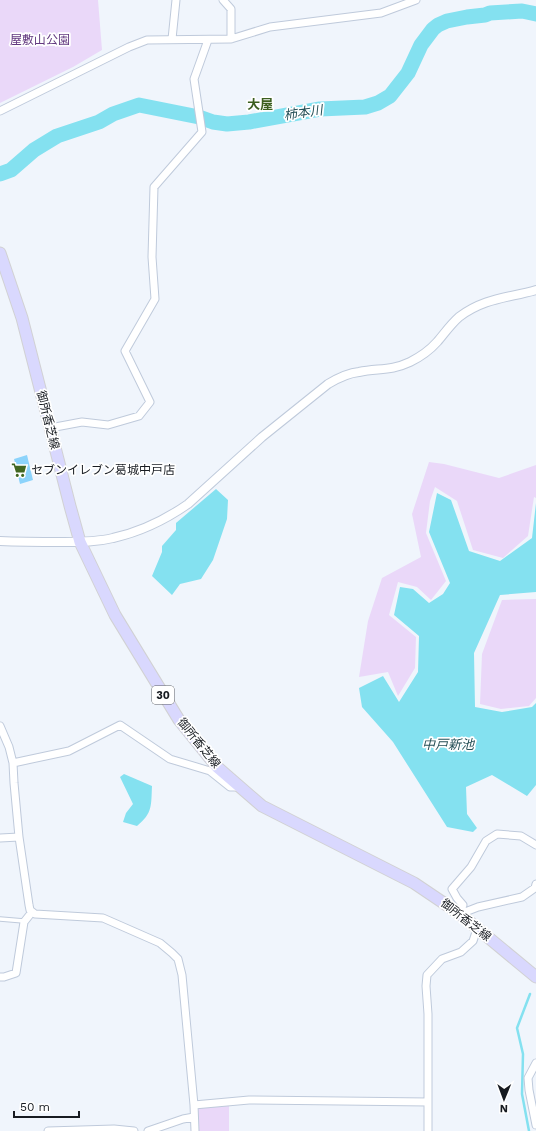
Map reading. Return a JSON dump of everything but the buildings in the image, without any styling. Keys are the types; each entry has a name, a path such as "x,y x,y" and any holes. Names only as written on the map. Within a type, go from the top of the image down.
{"main road":[{"name":"御所香芝線","path":"0,253 22,318 80,542 115,615 179,720 210,767 240,787 262,806 414,883 460,914 536,977"}],"street":[{"path":"172,40 176,0"},
{"path":"223,0 231,9 231,39"},
{"path":"0,112 129,47 147,40 231,39 270,27 381,13 416,0"},
{"path":"50,428 82,422 108,425 139,416 150,402 125,351 155,299 152,257 154,188 202,132 194,79 208,40"},
{"path":"0,541 96,541 132,533 161,520 188,504 262,437 328,384 339,378 358,372 393,368 411,362 430,349 459,318 477,306 501,297 536,290"},
{"path":"14,763 69,751 120,725 170,759 210,767"},
{"path":"0,726 14,763 14,783 19,837 29,905 32,912 35,914 103,918 160,943 178,959 182,975 195,1131"},
{"path":"460,914 463,905 452,889 471,868 486,840 497,834 513,835 520,836 536,845"},
{"path":"0,838 19,837"},
{"path":"460,914 478,907 522,897 535,888 536,884"},
{"path":"0,977 16,973 24,921 32,912"},
{"path":"428,1131 427,975 442,959 461,952 473,941 477,928"},
{"path":"536,1063 528,1078 536,1125"},
{"path":"194,1105 250,1100 428,1102"},
{"path":"148,1131 183,1119 194,1117"},
{"path":"48,1131 114,1129 134,1131"}],"lane":[{"path":"0,919 24,921"}],"green space":[{"name":"屋敷山公園","path":"0,0 98,0 102,50 73,67 0,103"},
{"path":"429,462 444,464 499,478 536,465 536,498 534,497 528,536 503,558 473,550 457,501 435,487 430,501 426,533 446,581 431,600 417,587 398,582 389,615 416,637 415,668 398,696 388,672 359,677 368,621 382,578 421,557 412,514"},
{"path":"536,599 536,698 529,706 501,709 480,704 482,654 502,600"},
{"path":"229,1106 229,1131 197,1131 198,1108"}],"water":[{"path":"216,489 228,500 227,519 213,560 201,579 180,584 172,595 152,576 162,552 162,546 176,530 176,523"},
{"name":"中戸新池","path":"437,493 451,500 469,551 500,561 532,538 536,503 536,592 500,595 474,653 475,707 502,712 532,707 536,703 536,785 527,796 492,775 466,787 467,814 477,828 473,832 447,827 393,742 362,707 359,688 383,676 399,702 418,672 419,636 394,615 400,587 413,589 429,603 443,594 450,583 429,532"},
{"path":"124,774 152,786 149,813 137,826 123,822 126,813 133,804 120,777"}],"waterway":[{"name":"柿本川","path":"0,174 11,170 34,150 57,136 99,122 113,114 139,105 227,124 249,122 320,109 365,107 378,103 390,96 408,73 421,45 433,29 438,25 447,21 490,13 522,11 536,14"},
{"path":"529,1131 522,1094 523,1054 517,1028 530,994"}],"place":[{"name":"セブンイレブン葛城中戸店","path":"19,470"}],"district":[{"name":"大屋","path":"260,104"}]}
